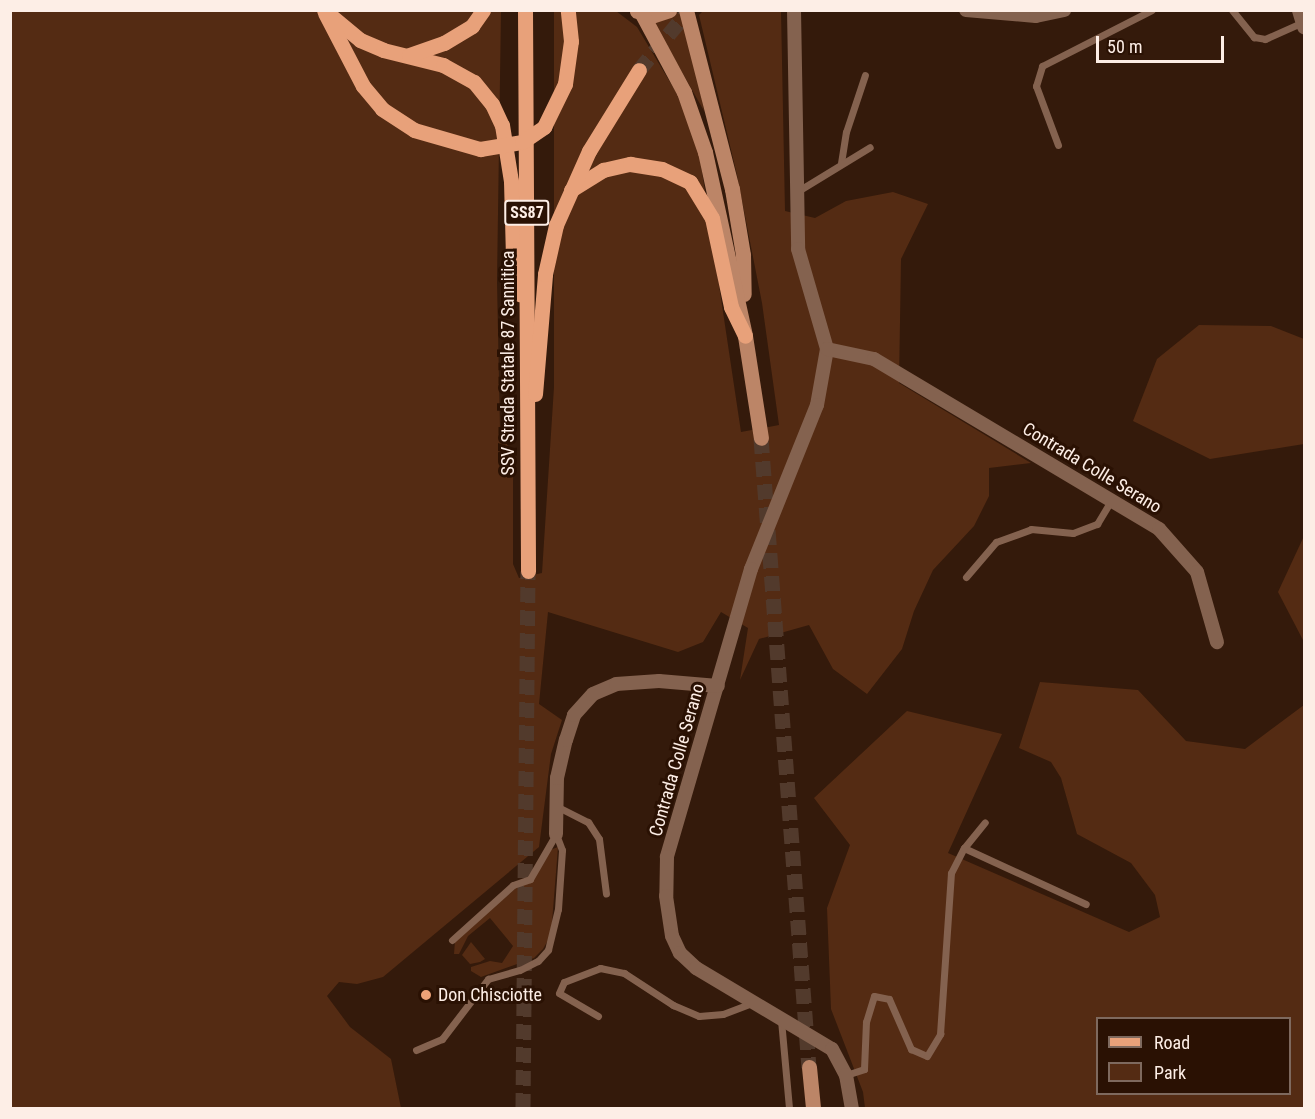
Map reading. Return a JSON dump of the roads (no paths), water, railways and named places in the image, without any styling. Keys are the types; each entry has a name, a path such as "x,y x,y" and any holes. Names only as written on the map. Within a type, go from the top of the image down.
{"main road":[{"path":"324,10 360,40 383,50 410,55 442,65 474,82 502,125 511,181 513,255 528,337"},
{"path":"324,10 363,86 382,109 414,130 451,144 480,149 522,142 544,127 565,84 571,41 568,10"},
{"path":"410,55 444,43 472,27 483,10"},
{"name":"SSV Strada Statale 87 Sannitica","path":"525,10 528,571"},
{"path":"669,10 639,12 684,92 705,152 745,336 761,438"},
{"path":"686,10 732,189 743,255 745,336"},
{"path":"527,441 540,361 545,274 556,225 611,111 639,70"},
{"path":"571,190 603,170 630,164 662,169 690,182 704,199 712,218 730,308 745,336"},
{"path":"809,1067 813,1108"}],"street":[{"name":"Contrada Colle Serano","path":"794,10 798,249 827,349 817,405 751,569 667,857 666,896 672,936 680,953 696,968 832,1049 846,1075 852,1108"},
{"path":"966,10 999,16 1036,16 1064,10"},
{"name":"Contrada Colle Serano","path":"827,349 874,359 1159,529 1197,572 1217,642"},
{"path":"556,834 557,778 566,740 574,716 593,694 616,684 649,682 718,686"}],"lane":[{"path":"1058,145 1036,86 1042,66 1152,10"},
{"path":"1232,10 1254,37 1265,39 1302,19"},
{"path":"841,163 846,132 865,75"},
{"path":"796,193 870,147"},
{"path":"966,577 996,542 1031,529 1073,533 1097,524 1112,499"},
{"path":"558,807 588,822 599,839 606,894"},
{"path":"846,1075 864,1069 866,1022 874,996 889,999 911,1049 927,1056 940,1034 951,873 964,848 985,822"},
{"path":"452,940 513,885 530,879 556,834"},
{"path":"416,1050 442,1039 488,978 520,970 538,961 549,950 558,909 562,850 556,834"},
{"path":"964,848 1086,904"},
{"path":"598,1016 558,993 564,982 600,968 624,973 673,1005 699,1016 723,1014 754,1002"},
{"path":"781,1017 789,1108"}],"tunnel":[{"path":"639,70 689,10"},
{"path":"761,438 809,1067"},
{"path":"523,1108 528,571"}],"place":[{"name":"Don Chisciotte","path":"426,995"}]}
